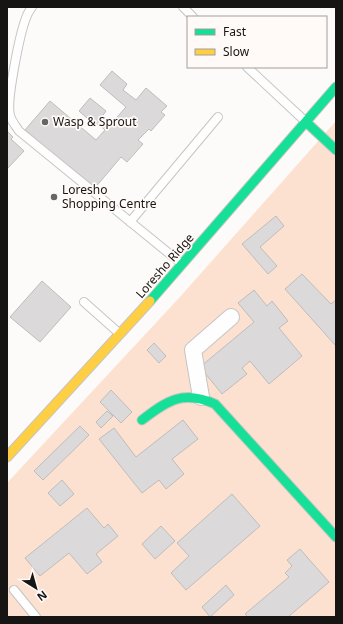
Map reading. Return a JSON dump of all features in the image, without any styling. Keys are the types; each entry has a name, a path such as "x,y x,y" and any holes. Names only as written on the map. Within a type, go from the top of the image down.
{"main road":[{"name":"Loresho Ridge","path":"7,457 121,334 336,87"},
{"path":"306,122 336,150"},
{"path":"142,420 175,398 201,397 215,404 336,538"}],"street":[{"path":"201,397 193,350 231,317"}],"lane":[{"path":"32,7 26,17 18,52 9,106 10,115 19,131 182,265"},
{"path":"183,7 192,16"},
{"path":"248,68 306,122"},
{"path":"130,222 218,117"},
{"path":"84,302 121,334"},
{"path":"14,590 36,617"}],"shaded area":[{"path":"336,121 336,617 7,617 7,483 179,298"}],"building":[{"path":"112,71 127,84 123,90 136,100 146,88 167,106 161,112 165,115 151,131 149,129 138,140 143,144 127,162 121,157 94,189 25,130 50,101 96,140 105,130 98,124 96,126 79,111 90,98 106,111 101,118 110,125 126,107 100,85"},
{"path":"7,131 13,137 11,139 24,151 7,169"},
{"path":"276,216 284,226 260,247 277,266 268,274 242,244"},
{"path":"302,274 331,304 336,300 336,346 285,289"},
{"path":"42,281 71,307 40,342 10,317"},
{"path":"254,290 267,306 272,301 288,321 279,328 302,356 269,384 250,361 242,368 247,374 222,394 200,367 254,322 238,303"},
{"path":"154,343 166,356 159,363 147,350"},
{"path":"111,390 132,412 121,423 100,402"},
{"path":"107,411 113,416 101,428 96,422"},
{"path":"183,420 198,439 172,459 184,474 166,489 159,480 142,493 99,439 114,428 136,457"},
{"path":"80,426 89,435 43,480 34,471"},
{"path":"62,480 74,494 60,506 48,493"},
{"path":"232,494 260,526 186,590 171,573 189,556 177,543"},
{"path":"87,508 104,528 108,524 118,536 96,554 102,562 87,574 69,553 40,576 25,558"},
{"path":"161,526 175,541 155,559 142,544"},
{"path":"300,549 329,582 288,617 248,617 245,614 289,577 285,573 292,566 287,560"},
{"path":"226,585 234,595 210,617 202,607"}],"traffic: fast":[{"path":"150,301 336,87"},
{"path":"306,122 336,150"},
{"path":"142,420 168,402 176,399 194,398 215,404 336,537"}],"traffic: slow":[{"path":"7,457 150,301"}],"place":[{"name":"Wasp & Sprout","path":"45,122"},
{"name":"Loresho Shopping Centre","path":"54,197"}]}
